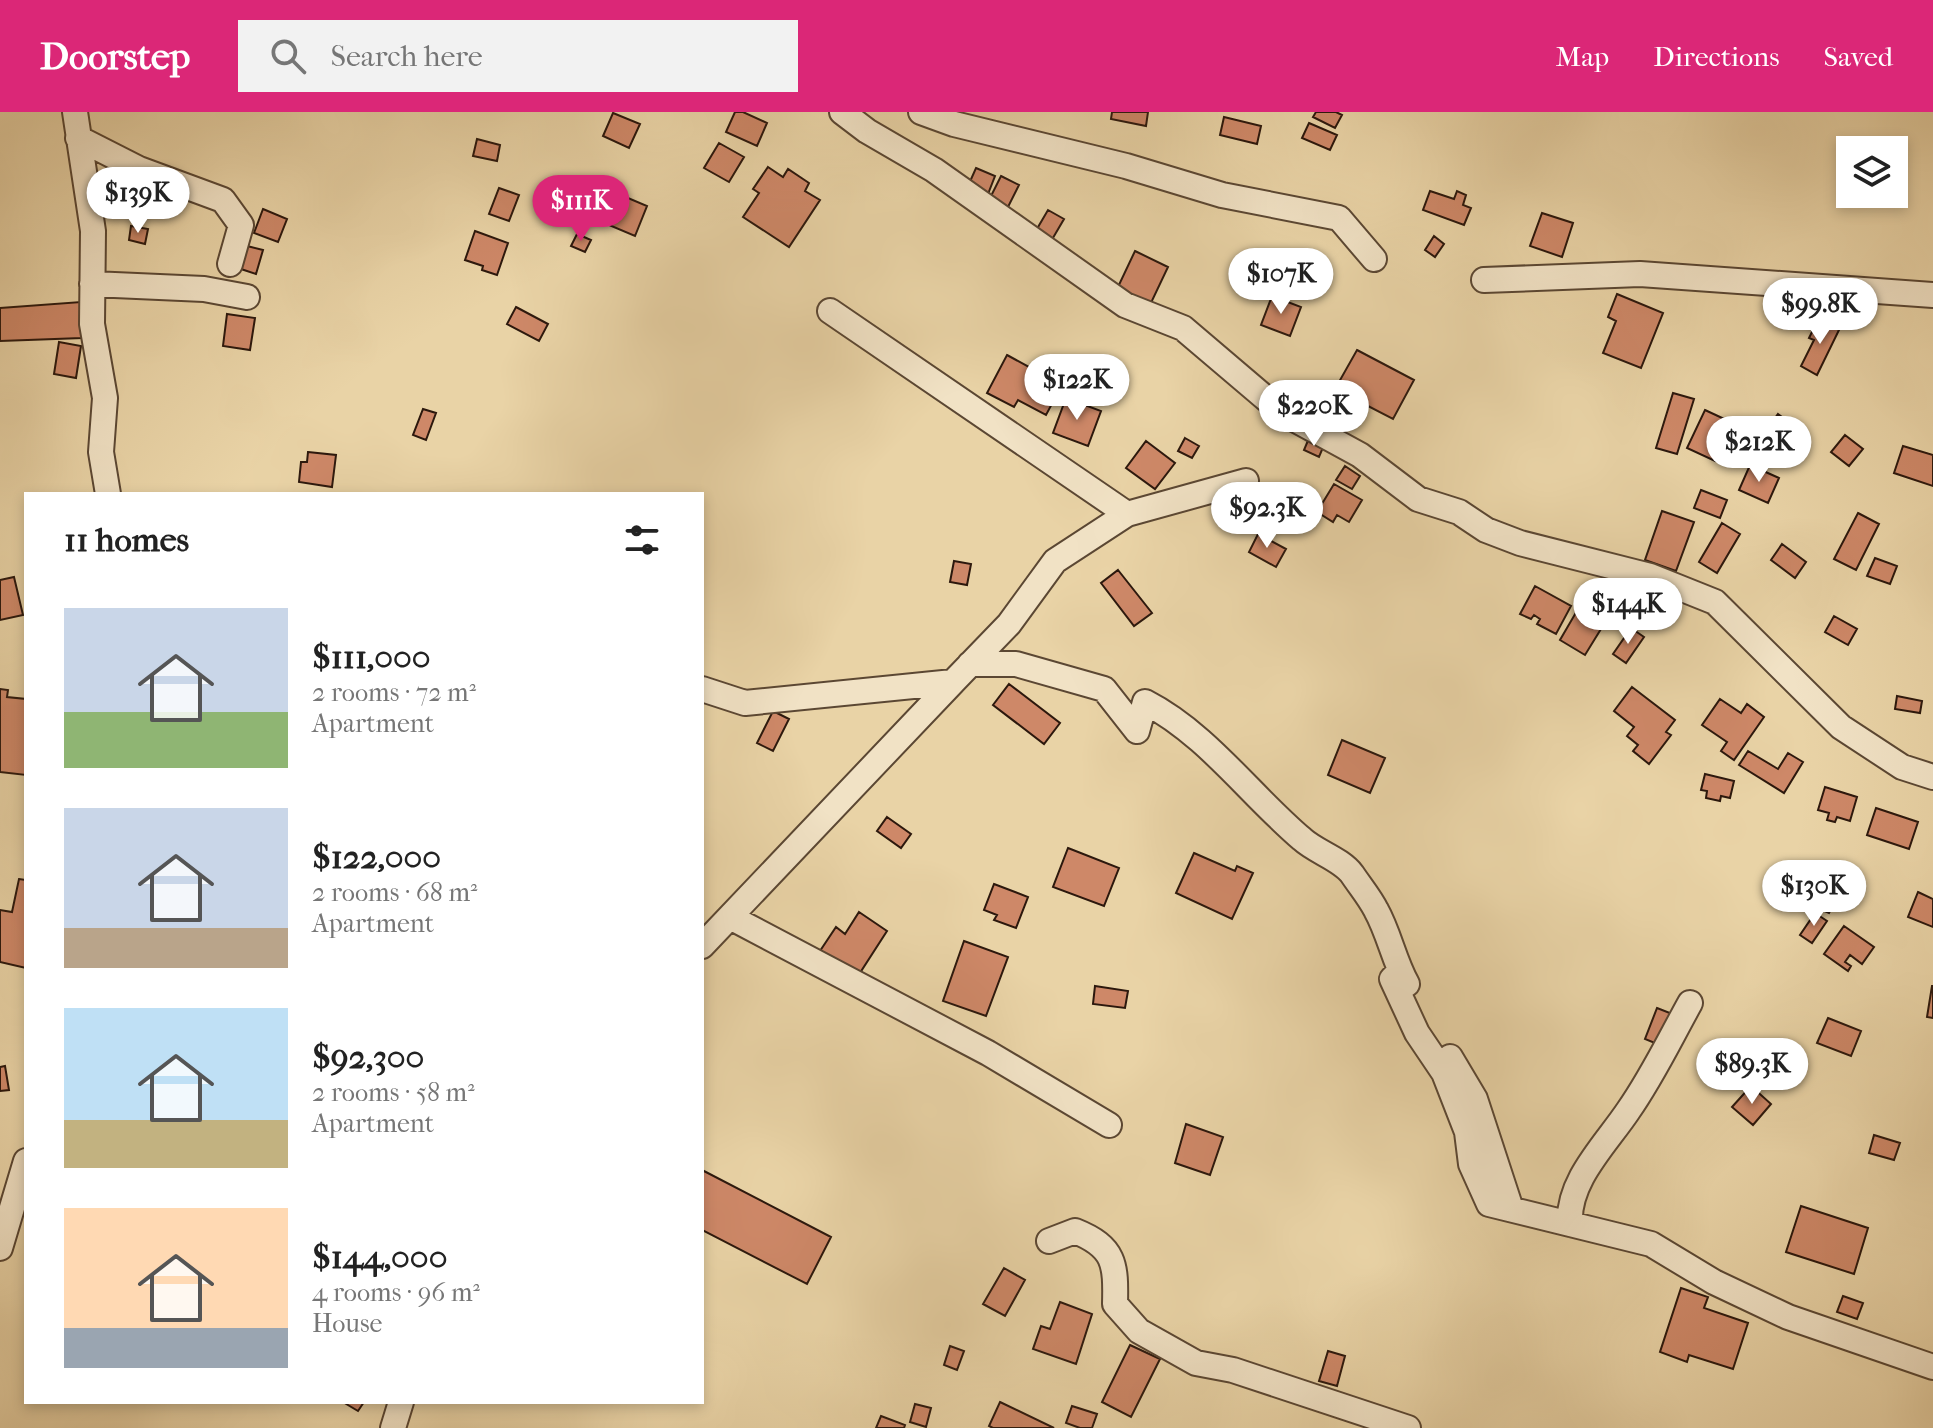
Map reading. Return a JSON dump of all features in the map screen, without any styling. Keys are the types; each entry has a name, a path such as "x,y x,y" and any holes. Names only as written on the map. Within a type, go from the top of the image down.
{"street":[{"path":"75,112 93,231 92,324 105,398 101,452 108,492"},
{"path":"842,112 867,131 934,170 1125,305 1183,328 1283,413 1360,455 1418,499 1459,512 1486,530 1520,543 1650,576 1715,602 1841,727 1902,767 1933,777"},
{"path":"921,112 954,124 1126,166 1222,195 1339,218 1374,259"},
{"path":"78,138 139,169 223,200 241,225 230,264"},
{"path":"1484,280 1640,274 1933,295"},
{"path":"92,284 204,289 247,297"},
{"path":"830,311 1127,514"},
{"path":"704,944 1009,624 1055,561 1127,514 1246,481"},
{"path":"970,664 1016,664 1104,689 1137,731 1145,702 1168,714 1227,765 1305,843 1349,870 1377,911 1400,971 1392,979 1417,1033 1444,1073 1467,1132 1471,1164 1489,1204 1651,1244 1714,1282 1788,1317 1933,1367"},
{"path":"704,690 745,703 953,682"},
{"path":"730,917 988,1053 1109,1125"},
{"path":"1570,1224 1569,1209 1594,1155 1628,1112 1690,1003"},
{"path":"0,1248 24,1168"},
{"path":"1049,1241 1075,1231 1105,1248 1116,1267 1115,1304 1139,1331 1196,1363 1233,1370 1408,1428"},
{"path":"393,1428 400,1404"}],"building":[{"path":"735,112 743,112 767,123 757,146 726,132"},
{"path":"1112,112 1148,112 1146,126 1111,119"},
{"path":"1316,112 1342,115 1335,128 1313,117"},
{"path":"613,113 640,124 629,148 603,136"},
{"path":"1224,117 1261,126 1257,144 1220,135"},
{"path":"1309,123 1337,135 1330,150 1302,138"},
{"path":"477,139 500,145 497,161 473,156"},
{"path":"719,143 744,157 729,182 704,168"},
{"path":"768,167 783,177 788,169 809,183 805,191 820,200 789,247 743,217 759,193 753,189"},
{"path":"976,168 995,176 988,194 968,186"},
{"path":"1001,176 1019,185 1008,207 990,198"},
{"path":"602,187 647,206 635,236 590,217"},
{"path":"499,188 519,195 509,221 489,214"},
{"path":"1430,191 1454,199 1457,191 1466,195 1463,205 1471,208 1464,225 1423,210"},
{"path":"263,209 287,219 278,242 254,233"},
{"path":"1048,210 1064,219 1050,243 1034,234"},
{"path":"1542,213 1573,223 1562,257 1530,246"},
{"path":"131,226 148,229 145,244 129,240"},
{"path":"475,231 508,243 497,275 465,260"},
{"path":"577,234 591,240 585,252 571,246"},
{"path":"1434,236 1444,244 1435,257 1425,250"},
{"path":"247,246 263,250 256,274 241,269"},
{"path":"1275,250 1313,263 1301,298 1263,285"},
{"path":"1135,251 1168,267 1150,305 1117,289"},
{"path":"1250,264 1261,267 1256,284 1246,281"},
{"path":"1617,294 1663,313 1641,368 1603,353 1616,321 1608,317"},
{"path":"1272,296 1301,307 1290,336 1261,325"},
{"path":"81,302 82,338 0,341 0,308"},
{"path":"516,307 548,324 539,341 507,324"},
{"path":"227,314 255,318 250,350 223,346"},
{"path":"1818,320 1839,330 1817,375 1801,366 1814,340 1809,338"},
{"path":"59,342 81,346 76,378 54,374"},
{"path":"1357,350 1414,380 1393,419 1335,389"},
{"path":"1007,355 1062,385 1046,415 1018,400 1014,407 987,393"},
{"path":"1673,393 1694,399 1677,454 1656,448"},
{"path":"1066,398 1101,411 1088,446 1053,433"},
{"path":"423,409 436,413 426,440 413,435"},
{"path":"1705,410 1733,423 1715,461 1687,448"},
{"path":"1778,414 1801,431 1785,452 1762,436"},
{"path":"1845,435 1863,449 1849,466 1831,452"},
{"path":"1185,438 1199,446 1192,458 1178,451"},
{"path":"1309,438 1324,445 1319,457 1304,450"},
{"path":"1146,441 1175,463 1155,489 1126,468"},
{"path":"1903,446 1933,455 1933,486 1894,473"},
{"path":"308,452 336,455 332,487 299,482 301,462 307,462"},
{"path":"1750,465 1779,478 1768,503 1739,490"},
{"path":"1345,466 1360,476 1352,489 1336,480"},
{"path":"1334,484 1362,500 1349,522 1337,515 1333,522 1317,512"},
{"path":"1701,490 1727,500 1720,518 1694,508"},
{"path":"1662,511 1694,522 1676,571 1645,560"},
{"path":"1858,513 1879,524 1856,570 1834,559"},
{"path":"1722,523 1740,534 1717,573 1699,562"},
{"path":"1258,534 1286,549 1276,567 1249,552"},
{"path":"1782,544 1806,562 1795,578 1771,560"},
{"path":"1875,558 1897,566 1890,584 1867,576"},
{"path":"954,561 971,564 967,585 950,582"},
{"path":"1118,570 1152,613 1134,626 1101,583"},
{"path":"14,577 23,615 0,620 0,580"},
{"path":"1535,586 1571,606 1556,634 1537,624 1540,619 1534,615 1531,619 1520,614"},
{"path":"1578,609 1604,624 1585,655 1560,640"},
{"path":"1834,616 1857,629 1848,645 1825,632"},
{"path":"1631,628 1644,637 1626,663 1613,654"},
{"path":"1009,684 1060,723 1044,744 993,705"},
{"path":"1632,687 1675,720 1666,732 1671,735 1649,764 1633,751 1638,745 1627,736 1634,727 1614,711"},
{"path":"0,689 8,690 7,697 24,699 24,775 0,772"},
{"path":"1897,696 1922,701 1920,713 1895,709"},
{"path":"1720,699 1741,713 1747,704 1764,717 1734,760 1721,751 1727,742 1702,725"},
{"path":"773,711 789,719 773,751 757,743"},
{"path":"1342,740 1385,758 1370,793 1328,775"},
{"path":"1748,751 1778,769 1788,753 1803,762 1784,793 1739,765"},
{"path":"1705,774 1734,781 1730,798 1721,796 1720,801 1706,798 1707,791 1701,790"},
{"path":"1825,787 1857,797 1850,821 1837,817 1835,822 1827,820 1829,813 1818,810"},
{"path":"1876,808 1918,822 1909,849 1867,835"},
{"path":"887,817 911,834 901,848 877,831"},
{"path":"1068,848 1119,868 1104,906 1053,887"},
{"path":"1194,853 1235,871 1237,866 1253,873 1232,919 1176,893"},
{"path":"19,879 24,880 24,968 0,962 0,910 12,912"},
{"path":"1827,883 1841,890 1829,913 1815,907"},
{"path":"994,884 1028,897 1016,928 994,920 997,915 984,910"},
{"path":"1918,892 1933,899 1933,927 1908,917"},
{"path":"859,912 887,931 856,979 818,954 836,927 845,934"},
{"path":"1815,913 1827,921 1812,943 1800,935"},
{"path":"1844,926 1874,947 1862,964 1850,955 1845,962 1851,966 1848,971 1824,954"},
{"path":"964,941 1008,957 986,1016 943,1001"},
{"path":"1095,986 1128,991 1125,1008 1093,1004"},
{"path":"1933,986 1933,1018 1927,1017"},
{"path":"1657,1008 1675,1015 1662,1046 1645,1039"},
{"path":"1828,1018 1861,1031 1851,1056 1817,1043"},
{"path":"5,1066 9,1090 0,1091 0,1067"},
{"path":"1751,1086 1771,1104 1753,1125 1732,1107"},
{"path":"1186,1124 1223,1137 1210,1175 1175,1163"},
{"path":"1874,1135 1900,1143 1894,1160 1869,1153"},
{"path":"704,1171 831,1237 807,1284 704,1231"},
{"path":"1801,1206 1868,1228 1854,1274 1786,1252"},
{"path":"1004,1268 1025,1280 1005,1316 983,1304"},
{"path":"1681,1288 1708,1297 1704,1308 1748,1323 1733,1369 1689,1355 1687,1362 1660,1352"},
{"path":"1843,1296 1863,1303 1857,1319 1837,1312"},
{"path":"1060,1302 1092,1314 1076,1364 1033,1349 1041,1326 1050,1329"},
{"path":"1130,1345 1160,1359 1131,1417 1102,1402"},
{"path":"950,1346 964,1351 957,1370 944,1365"},
{"path":"1328,1351 1345,1356 1337,1386 1319,1381"},
{"path":"1000,1402 1054,1428 993,1428 989,1426"},
{"path":"346,1404 363,1404 358,1411"},
{"path":"915,1404 931,1408 926,1427 910,1422"},
{"path":"1072,1406 1097,1414 1092,1428 1066,1423"},
{"path":"881,1416 905,1425 904,1428 876,1428"}]}
